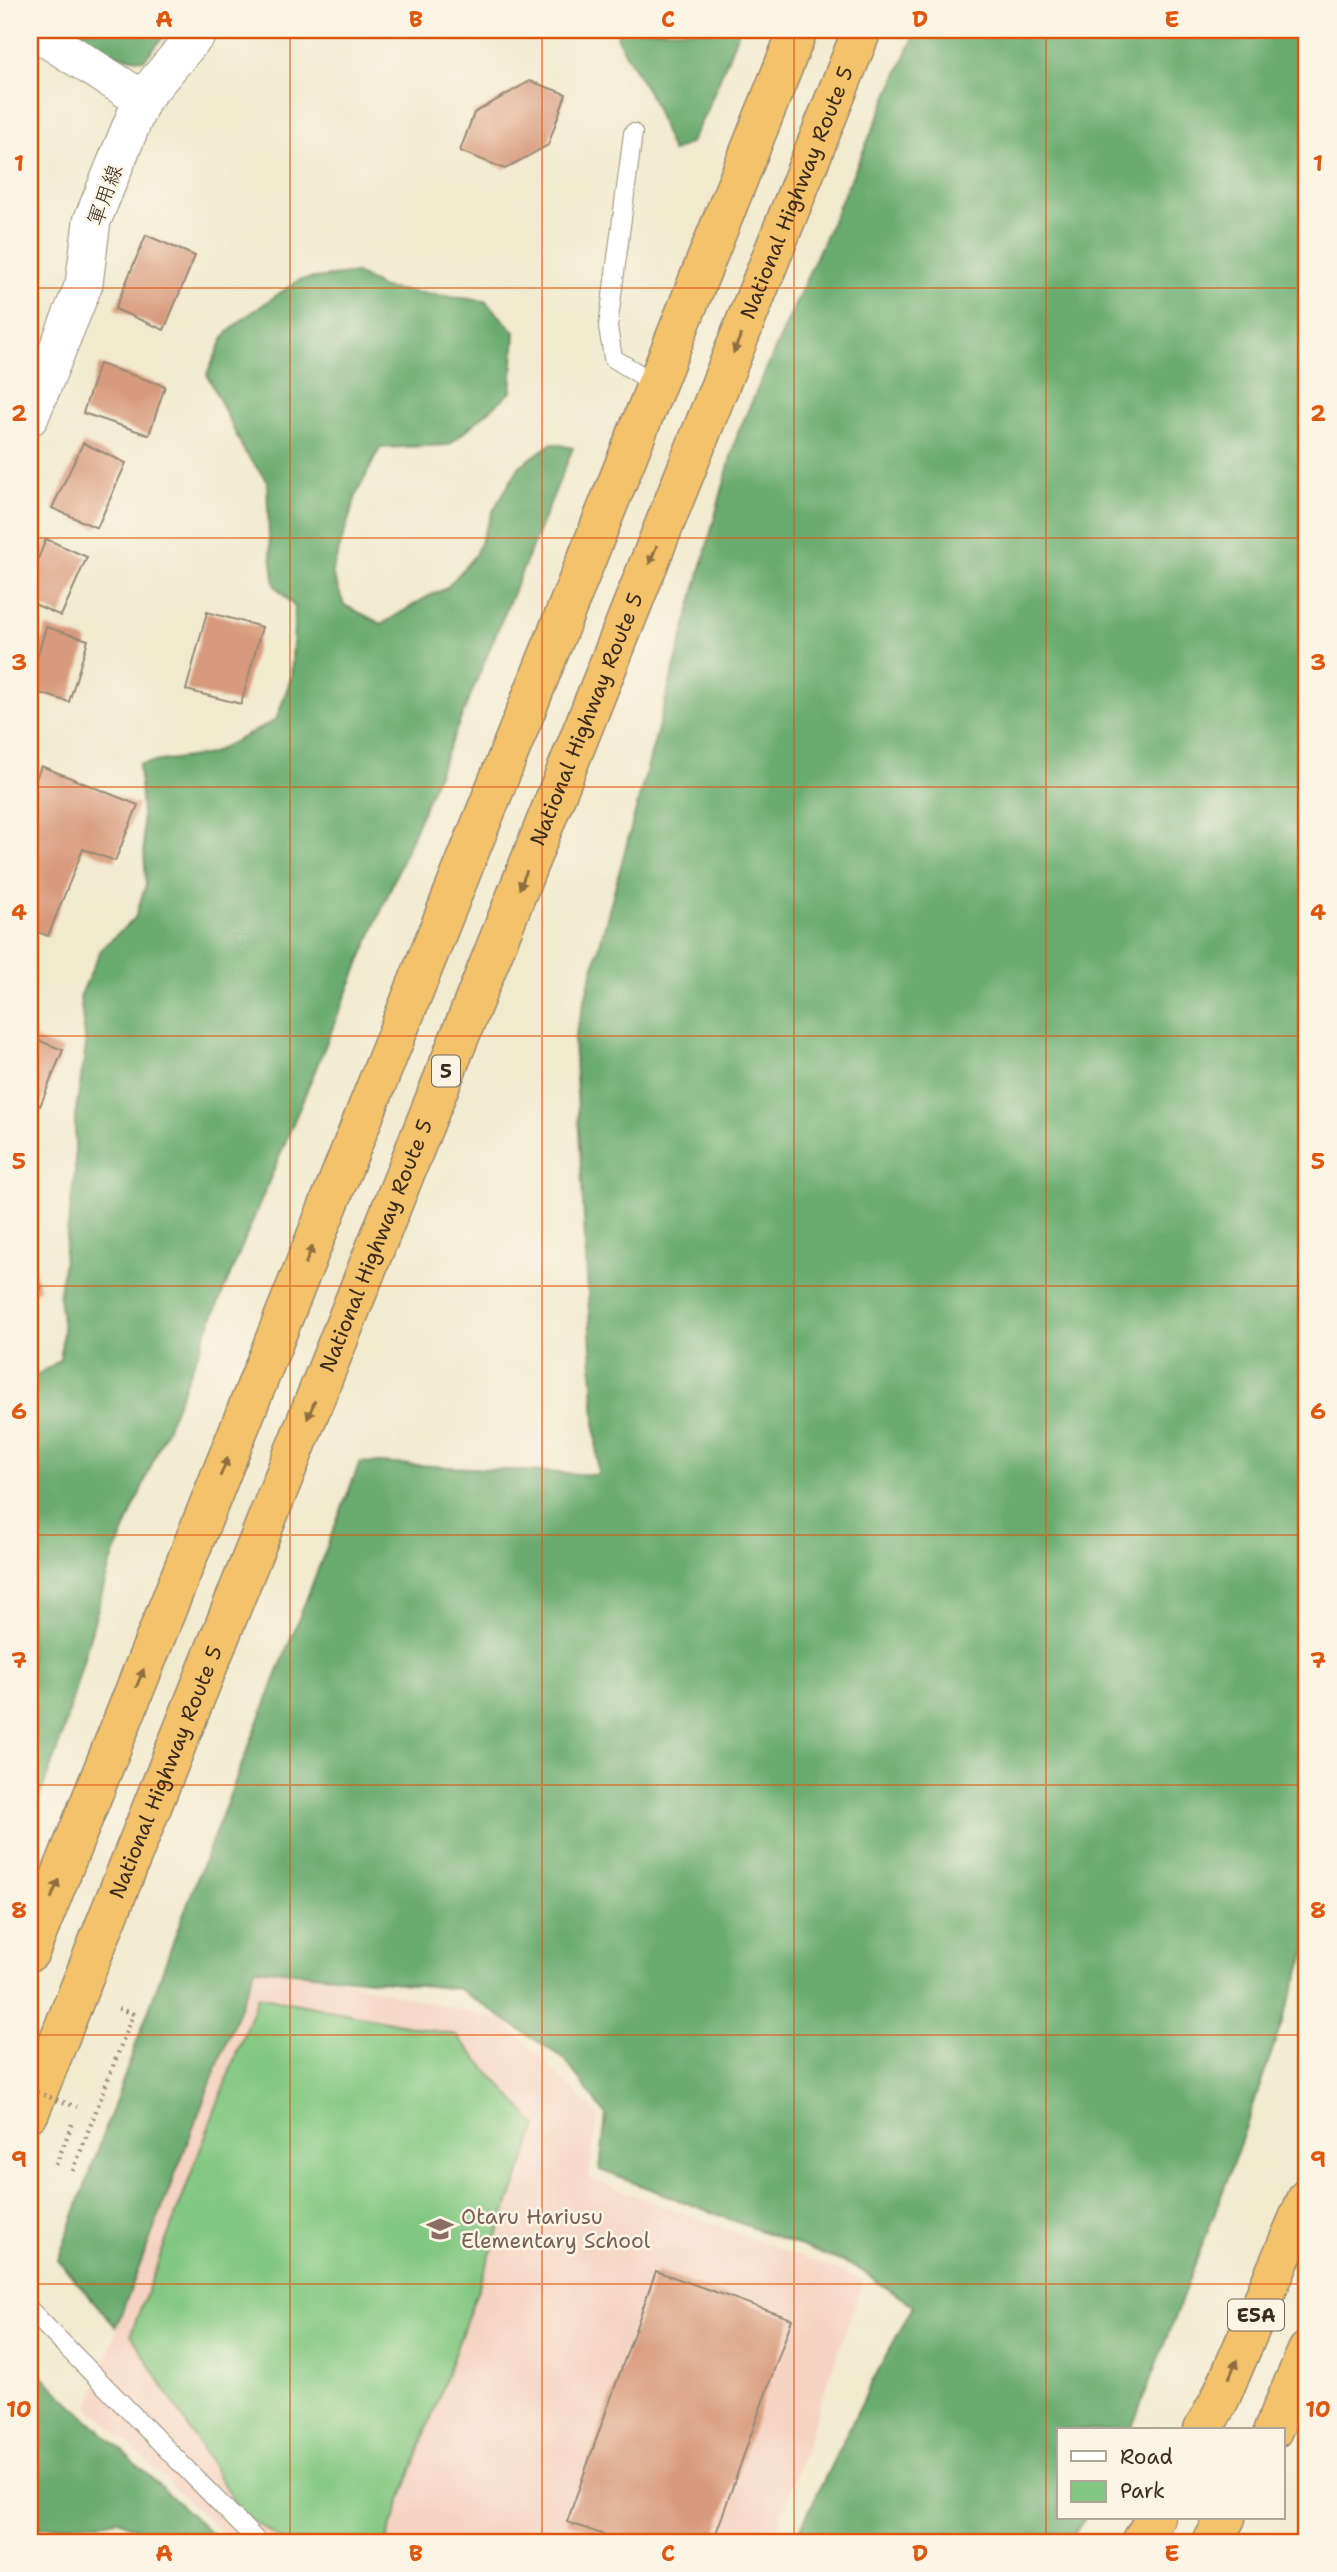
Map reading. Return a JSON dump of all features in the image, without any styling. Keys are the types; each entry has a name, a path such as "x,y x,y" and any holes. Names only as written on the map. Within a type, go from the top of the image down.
{"highway":[{"path":"30,1952 798,30"},
{"name":"National Highway Route 5","path":"30,2112 862,30"},
{"name":"E5A","path":"1204,2428 1220,2399 1307,2198"},
{"name":"E5A","path":"1274,2428 1307,2351"},
{"path":"1142,2542 1154,2520"},
{"path":"1212,2542 1225,2520"}],"street":[{"path":"33,30 142,99"},
{"name":"軍用線","path":"30,417 84,284 92,221 142,99 200,30"}],"lane":[{"path":"633,133 608,327 613,358 657,385"},
{"path":"30,2310 258,2542"}],"path":[{"path":"73,2171 133,2014 115,2007 110,2020"},
{"path":"30,2090 77,2107"},
{"path":"56,2165 82,2095"}],"shaded area":[{"name":"Otaru Hariusu Elementary School","path":"253,1958 504,2021 598,2115 589,2178 863,2280 773,2542 231,2542 89,2406"}],"green space":[{"path":"49,30 169,30 144,60 111,54"},
{"path":"617,30 739,30 708,108 691,142 672,152 653,101 618,40"},
{"path":"917,30 1307,30 1307,1950 1228,2178 1132,2428 1057,2428 1057,2520 1084,2520 1069,2542 809,2542 797,2535 871,2384 913,2306 856,2267 600,2170 606,2115 564,2059 459,1989 255,1968 116,2327 58,2260 181,1920 360,1462 598,1475 574,1040 737,435"},
{"path":"356,273 383,288 485,301 515,332 511,392 449,445 380,448 357,493 332,572 344,605 382,624 447,588 475,555 494,509 520,466 552,443 573,448 110,1565 61,1739 30,1823 30,1380 60,1360 63,1330 59,1296 75,1173 75,1117 86,1046 80,997 101,949 135,918 146,884 139,764 210,754 276,720 291,678 295,607 275,586 269,538 267,481 244,451 207,374 225,335 244,318 299,280"},
{"path":"258,1996 456,2035 537,2126 386,2542 285,2542 241,2513 131,2334"},
{"path":"30,2365 220,2542 163,2542 119,2520 30,2529"}],"building":[{"path":"530,81 566,94 548,145 505,169 460,151 474,113"},
{"path":"146,235 195,256 164,330 115,309"},
{"path":"99,364 165,386 149,435 83,413"},
{"path":"83,443 126,463 97,528 52,508"},
{"path":"46,539 87,557 61,616 30,602 30,578"},
{"path":"207,612 262,627 241,704 186,690"},
{"path":"46,627 88,640 69,702 30,690 30,681"},
{"path":"30,738 36,739 31,777 30,777"},
{"path":"41,766 138,805 115,861 83,849 48,936 30,929 30,794"},
{"path":"30,1037 63,1050 40,1106 30,1101"},
{"path":"30,1264 41,1289 30,1294"},
{"path":"656,2271 792,2319 713,2542 674,2542 652,2535 649,2542 624,2542 567,2522"}],"place":[{"name":"Otaru Hariusu Elementary School","path":"440,2229"}]}
